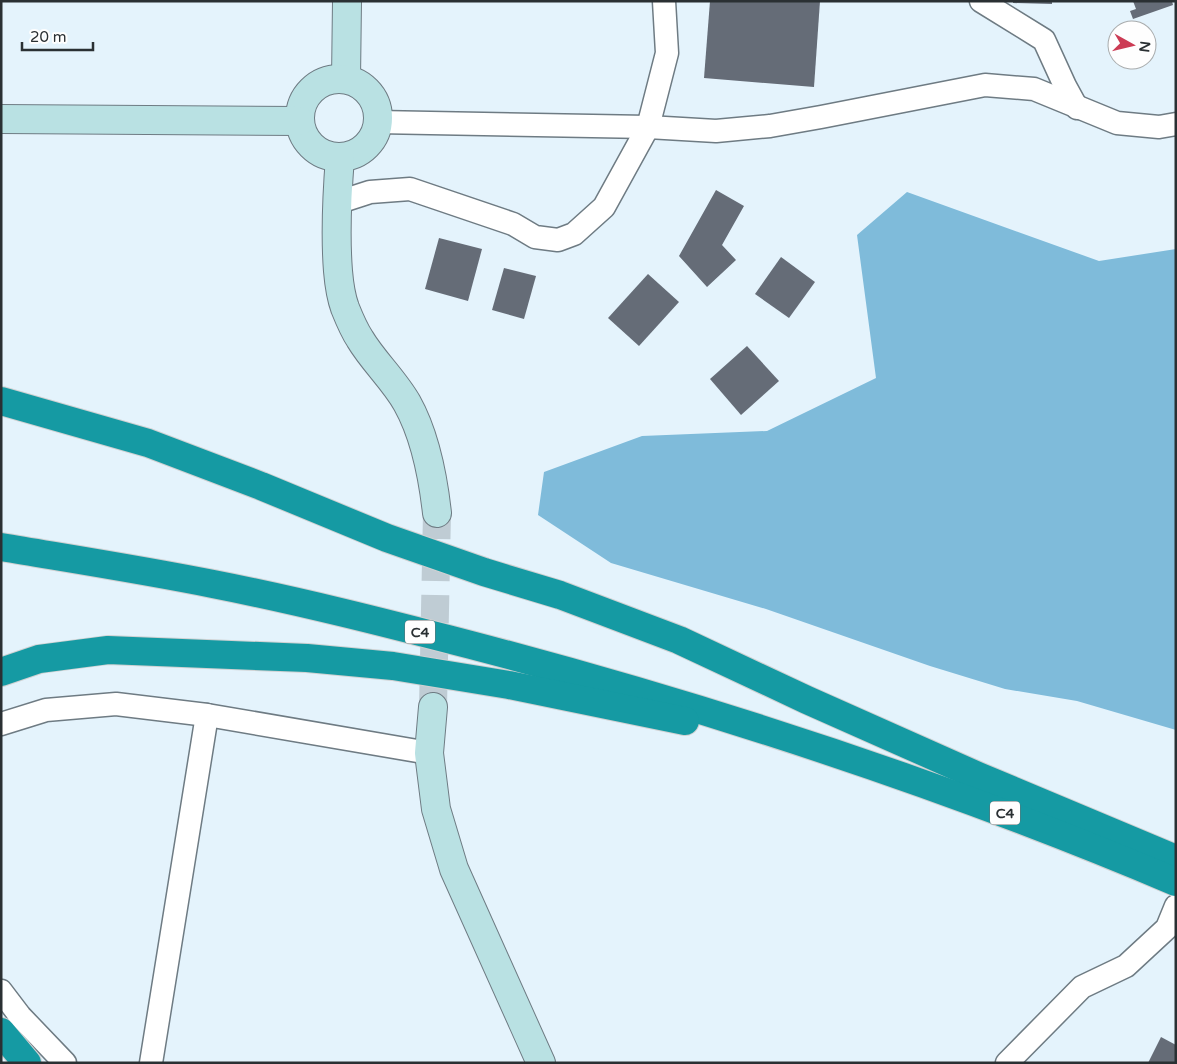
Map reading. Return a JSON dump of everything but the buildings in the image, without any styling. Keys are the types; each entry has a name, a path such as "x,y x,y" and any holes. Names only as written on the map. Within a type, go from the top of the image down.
{"highway":[{"path":"1,402 148,443 261,486 386,538 484,572 560,595 678,640 978,776 1176,859"},
{"name":"C4","path":"1,547 213,584 386,623 666,698 831,751 979,804 1176,882"},
{"path":"1,672 39,659 108,650 307,658 393,666 509,685 831,751"},
{"path":"1,1032 27,1063"}],"street":[{"path":"346,79 347,1"},
{"path":"336,203 370,192 410,189 513,224 535,237 558,240 574,234 604,207 648,127 667,53 664,1"},
{"path":"981,1 1044,40 1077,108"},
{"path":"333,79 346,79 357,83 367,91 374,102 378,114 372,138 364,148 353,155 340,157 326,155 315,149 306,140 300,121 304,101 311,90 321,83 333,79"},
{"path":"377,122 648,127 716,131 770,126 985,85 1034,89 1117,123 1159,127 1176,124"},
{"path":"1,119 300,121"},
{"path":"340,157 336,203 337,254 339,282 344,306 360,340 387,373 408,404 423,442 432,474 437,512"},
{"path":"1,724 46,710 116,704 207,715 429,753"},
{"path":"433,707 429,753 436,808 454,869 541,1063"},
{"path":"151,1063 207,715"},
{"path":"1007,1063 1082,986 1126,966 1167,928 1176,906"},
{"path":"1,991 20,1016 65,1063"}],"shaded area":[{"path":"907,192 1099,261 1176,249 1176,730 1077,701 1005,689 930,666 766,609 611,563 538,515 544,472 642,436 767,431 876,378 857,235"}],"tunnel":[{"path":"433,707 437,513"}]}
